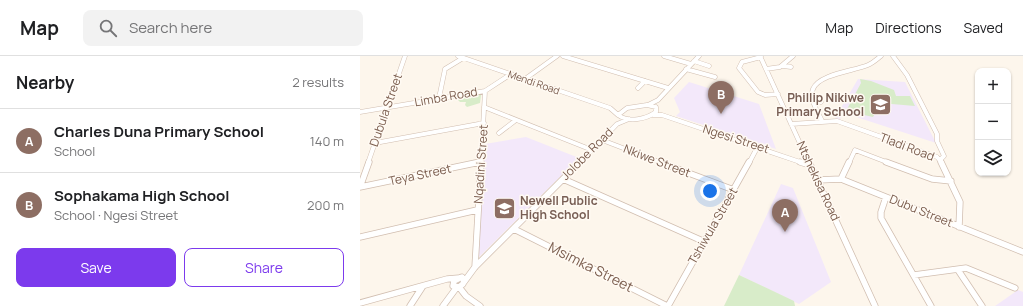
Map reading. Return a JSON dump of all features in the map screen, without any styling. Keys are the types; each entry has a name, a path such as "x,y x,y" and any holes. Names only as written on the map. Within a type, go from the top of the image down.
{"street":[{"name":"Dubula Street","path":"360,187 405,56"},
{"name":"Mendi Road","path":"458,56 610,108 624,109 647,105"},
{"path":"525,78 557,56"},
{"path":"563,56 668,88"},
{"path":"664,56 709,66"},
{"path":"647,105 658,100 699,56"},
{"path":"822,121 812,100 812,94 817,83 829,75 872,65 881,56"},
{"path":"893,56 907,75 937,134 944,156 940,160"},
{"path":"760,57 742,62 739,68 758,92 765,94 778,94"},
{"name":"Ntshekisa Road","path":"760,57 875,306"},
{"path":"784,57 792,57"},
{"path":"783,66 792,57"},
{"path":"870,57 877,60"},
{"path":"440,98 445,70 463,58"},
{"path":"766,69 783,66 791,68"},
{"path":"686,69 715,78"},
{"path":"831,69 837,73"},
{"path":"485,90 510,74"},
{"path":"829,75 835,80"},
{"path":"638,88 645,81"},
{"name":"Limba Road","path":"360,112 485,90"},
{"name":"Nqadini Street","path":"474,268 485,90"},
{"path":"806,93 812,94"},
{"path":"653,115 658,100"},
{"path":"812,100 821,102"},
{"path":"647,105 656,108"},
{"path":"484,107 592,150"},
{"name":"Mendi Road","path":"610,108 618,116"},
{"name":"Ngesi Street","path":"656,108 662,115"},
{"path":"624,109 618,116 622,119 629,119"},
{"name":"Ngesi Street","path":"629,119 662,115 758,146 810,165"},
{"name":"Jolobe Road","path":"617,124 618,116"},
{"name":"Jolobe Road","path":"444,304 461,279 514,229 617,124 629,119"},
{"path":"499,133 516,120"},
{"name":"Tladi Road","path":"791,124 839,121 930,153 940,160 951,181"},
{"path":"375,143 484,123"},
{"name":"Nkiwe Street","path":"602,140 734,190"},
{"name":"Tshiwula Street","path":"667,306 705,242 758,146"},
{"name":"Tladi Road","path":"841,179 855,150 932,180 951,181"},
{"name":"Teya Street","path":"360,187 480,162"},
{"path":"563,179 705,242"},
{"name":"Dubu Street","path":"818,180 841,179 1023,252"},
{"path":"951,181 960,202 959,227"},
{"path":"886,197 881,216 931,306"},
{"path":"360,237 477,210"},
{"name":"Msimka Street","path":"514,229 667,306"},
{"path":"914,275 966,268 1015,288"},
{"path":"958,270 982,306"},
{"path":"360,303 423,286 461,279"},
{"path":"436,283 446,282 456,286 466,296 480,306"},
{"path":"410,306 423,286"}],"shaded area":[{"name":"Phillip Nikiwe Primary School","path":"858,79 905,82 936,143 844,113 840,119 835,118"},
{"path":"689,82 759,104 776,149 676,116 680,112 674,98"},
{"name":"Newell Public High School","path":"526,137 579,158 478,258 485,144"},
{"path":"781,184 793,188 831,282 799,304 739,275"},
{"path":"1018,290 1023,292 1023,306 995,306"}],"green space":[{"path":"860,79 871,81 894,90 896,96 910,96 915,106 880,103 873,117 846,111 861,83"},
{"path":"479,93 481,95 480,103 467,107 465,105 466,102 460,102 456,98 456,96"},
{"path":"739,275 794,301 795,306 724,306"}],"place":[{"name":"Phillip Nikiwe Primary School","path":"880,105"},
{"name":"Sophakama High School","path":"721,114"},
{"name":"Newell Public High School","path":"505,208"},
{"name":"Charles Duna Primary School","path":"785,232"}]}
